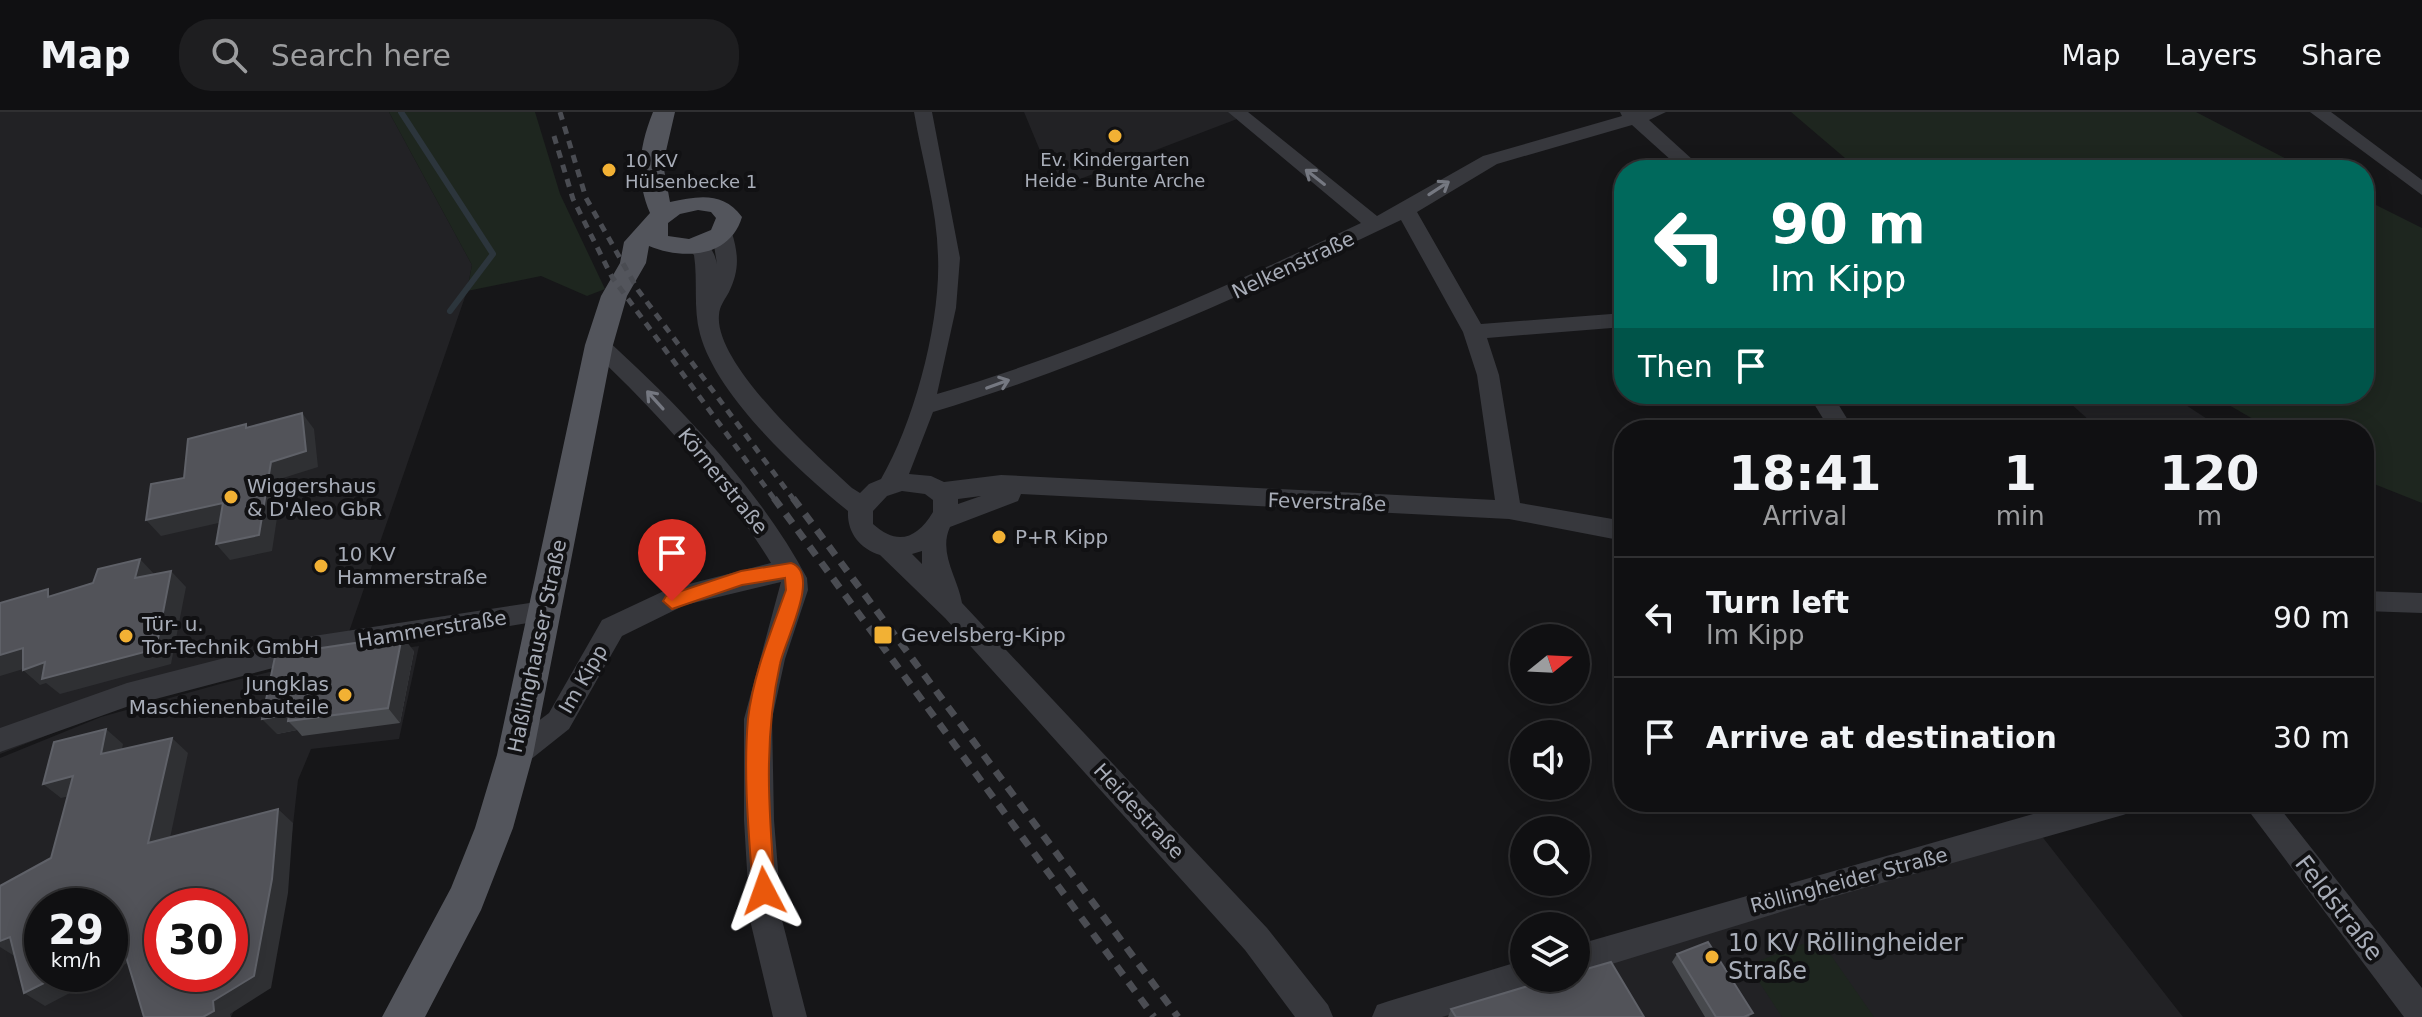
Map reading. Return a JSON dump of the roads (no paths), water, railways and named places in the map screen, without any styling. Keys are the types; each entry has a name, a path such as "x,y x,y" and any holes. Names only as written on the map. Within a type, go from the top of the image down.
{"main road":[{"path":"664,112 652,153 650,190 659,218 654,234 682,246"},
{"path":"652,170 688,204"},
{"path":"633,263 722,233 729,217 723,209 704,203 688,204 659,218"},
{"name":"Haßlinghauser Straße","path":"403,1017 467,897 494,828 515,755 599,345 614,296 633,263 637,242 659,218"}],"street":[{"path":"877,494 907,452 923,407 947,291 949,257 923,112"},
{"path":"1237,112 1376,225"},
{"path":"2319,112 2422,189"},
{"path":"1641,114 1685,160"},
{"name":"Nelkenstraße","path":"923,407 972,394 1168,321 1376,225 1490,160 1641,114"},
{"path":"1406,210 1474,332 1488,375 1509,510"},
{"path":"707,313 726,276 728,255 722,233"},
{"name":"Heidestraße","path":"682,246 704,252 707,313 714,343 733,376 812,466 877,494 860,527 865,535 887,546 954,611 1256,939 1316,1017"},
{"path":"1474,332 1614,321"},
{"name":"Körnerstraße","path":"599,345 638,381 724,477 750,508 791,570"},
{"path":"907,452 935,488"},
{"path":"877,494 911,481 935,488"},
{"name":"Feverstraße","path":"935,488 1001,484 1027,488 1509,510 1614,529"},
{"name":"Heidestraße","path":"935,488 947,508 940,526 935,564 954,611"},
{"name":"Feverstraße","path":"940,526 1027,488"},
{"path":"887,546 907,546 940,526"},
{"path":"790,1017 766,920 759,820 758,719 771,659 795,590 791,570"},
{"name":"Im Kipp","path":"515,755 559,721 612,628 696,592 741,578 791,570"},
{"path":"2374,601 2422,603"},
{"name":"Hammerstraße","path":"0,740 127,695 307,648 543,612"},
{"name":"Röllingheider Straße","path":"1590,956 1797,893 2087,812"},
{"name":"Feldstraße","path":"2265,812 2422,1014"},
{"path":"1389,1017 1510,980"}],"waterway":[{"path":"401,112 493,254 450,311"}],"railway":[{"path":"560,112 586,198 638,290 794,500"},
{"path":"554,136 573,199 612,277 775,500"},
{"path":"774,498 1154,1017"},
{"path":"793,498 1178,1017"}],"place":[{"name":"Ev. Kindergarten Heide - Bunte Arche","path":"1115,136"},
{"name":"10 KV Hülsenbecke 1","path":"609,170"},
{"name":"Wiggershaus & D'Aleo GbR","path":"231,497"},
{"name":"P+R Kipp","path":"999,537"},
{"name":"10 KV Hammerstraße","path":"321,566"},
{"name":"Gevelsberg-Kipp","path":"883,635"},
{"name":"Tür- u. Tor-Technik GmbH","path":"126,636"},
{"name":"Jungklas Maschienenbauteile","path":"345,695"},
{"name":"10 KV Röllingheider Straße","path":"1712,957"}]}
